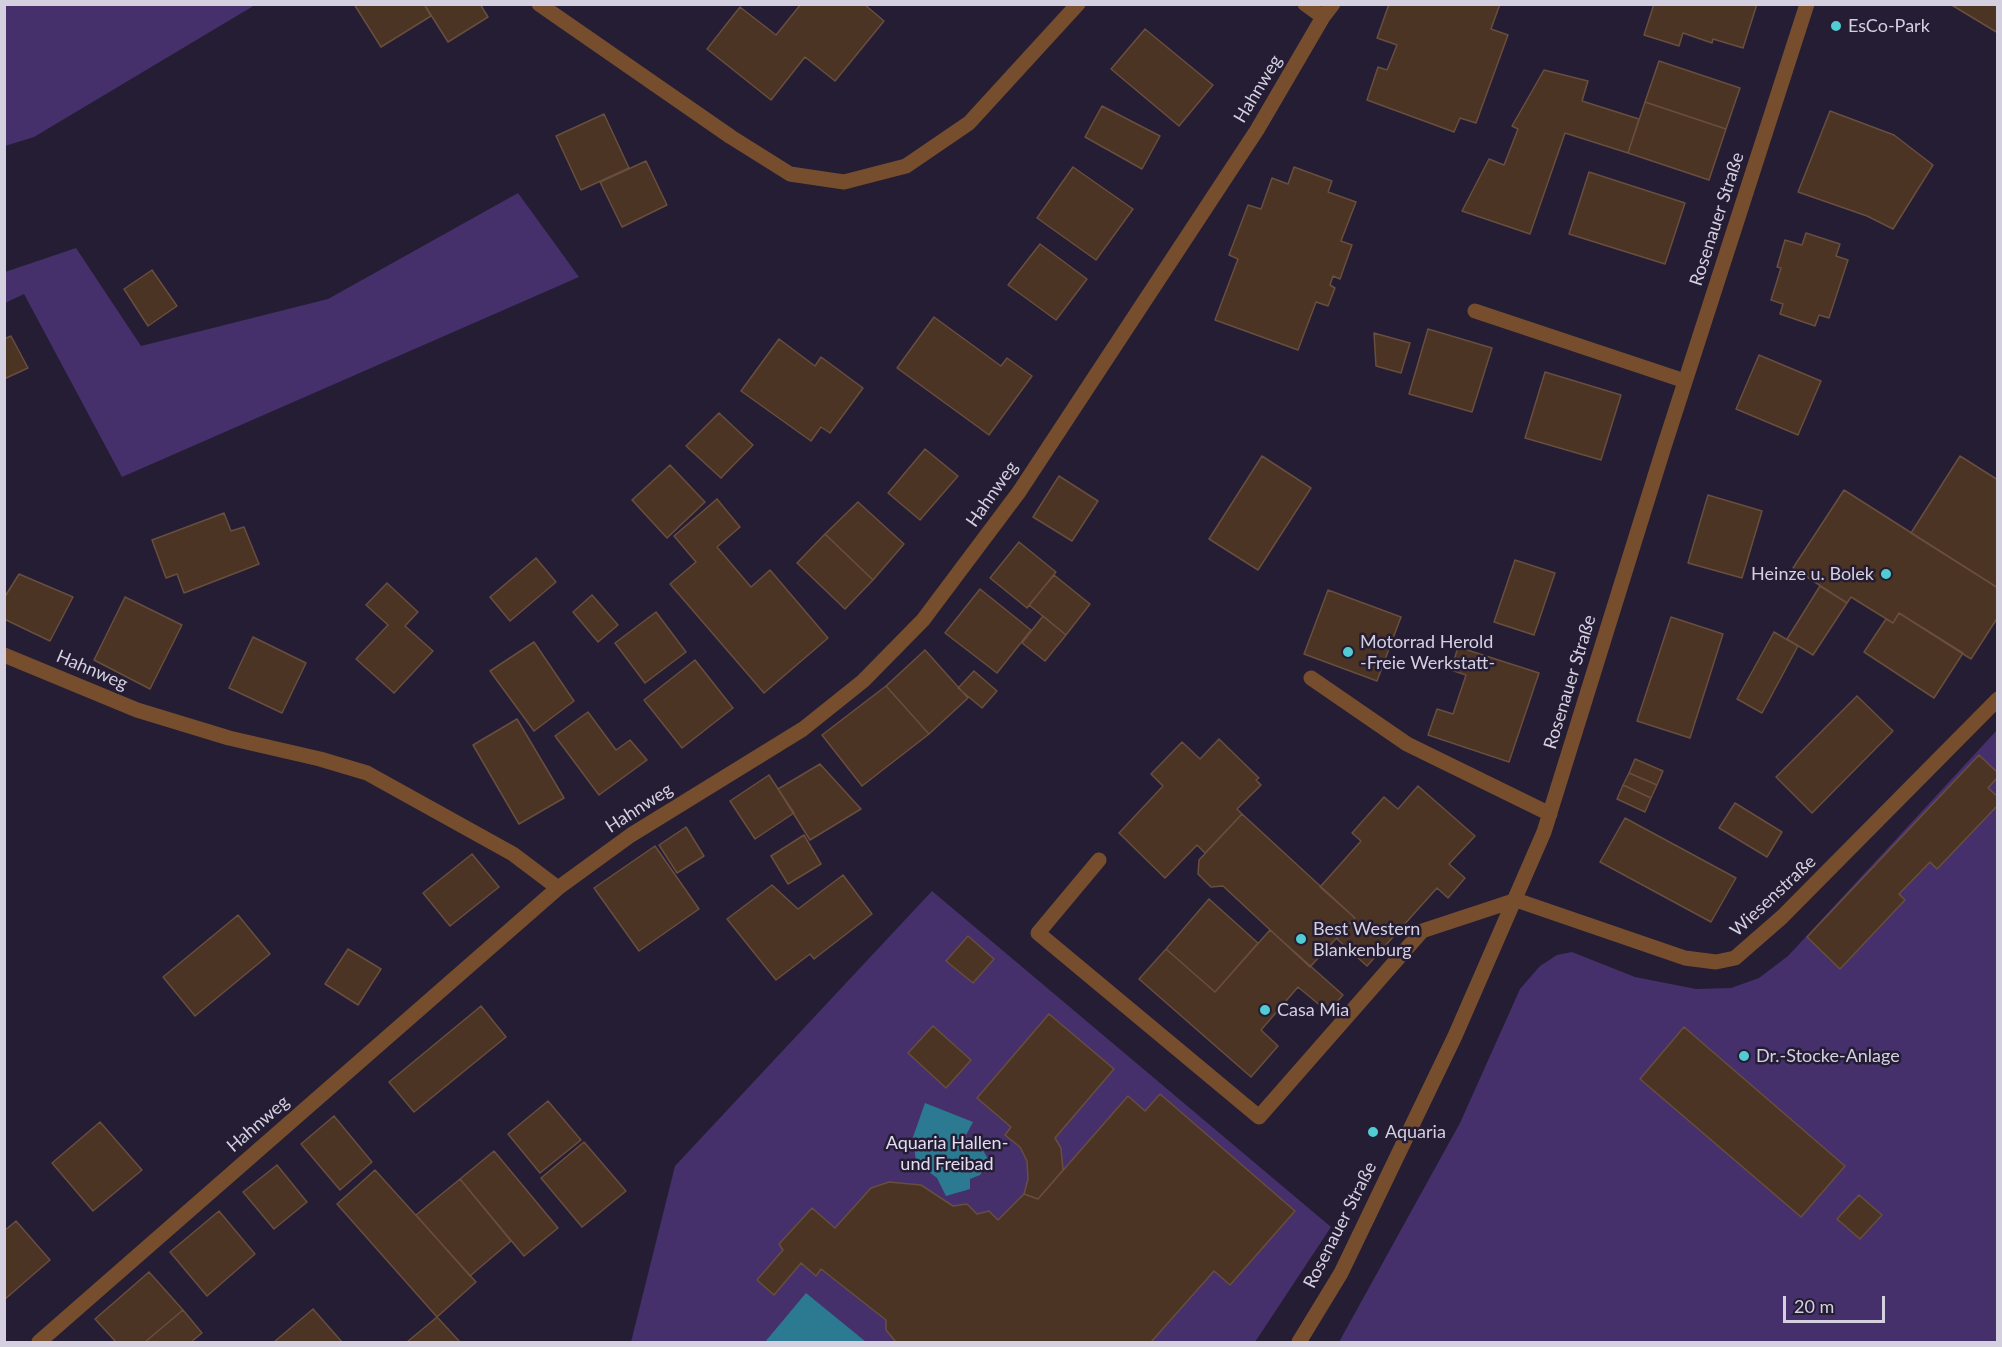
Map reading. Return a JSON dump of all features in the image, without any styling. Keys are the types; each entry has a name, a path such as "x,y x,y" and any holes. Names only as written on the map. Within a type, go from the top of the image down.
{"street":[{"path":"539,4 731,137 790,174 844,182 906,166 969,123 1078,4"},
{"path":"1305,4 1323,17"},
{"name":"Hahnweg","path":"39,1342 558,888 631,835 803,729 863,681 923,620 1019,492 1257,130 1323,17 1333,4"},
{"name":"Rosenauer Straße","path":"1299,1342 1341,1273 1455,1036 1516,900 1550,814 1685,381 1807,4"},
{"path":"1475,311 1685,381"},
{"name":"Hahnweg","path":"4,655 137,710 229,738 320,759 367,773 513,854 558,888"},
{"path":"1311,678 1407,744 1550,814"},
{"name":"Wiesenstraße","path":"1516,900 1685,958 1716,962 1735,958 1782,917 1998,699"},
{"path":"1099,860 1038,933 1259,1117 1422,932 1516,900"}],"green space":[{"path":"5,4 255,5 34,137 5,146"},
{"path":"518,193 579,277 122,477 24,294 5,303 5,272 76,248 141,346 328,299"},
{"name":"Dr.-Stocke-Anlage","path":"1997,730 1997,1342 1339,1342 1460,1123 1520,989 1540,966 1557,955 1572,952 1635,977 1696,989 1731,988 1759,978 1788,956"},
{"name":"Aquaria Hallen- und Freibad","path":"932,891 1331,1227 1255,1342 631,1342 675,1166"}],"water":[{"path":"925,1103 973,1122 966,1135 967,1143 973,1142 981,1147 987,1157 986,1167 980,1175 970,1179 970,1189 946,1196 937,1178 916,1162 913,1137"},
{"path":"806,1293 866,1342 765,1342"}],"building":[{"path":"354,4 424,4 431,16 381,47"},
{"path":"424,4 480,4 488,17 448,42"},
{"path":"801,4 864,4 884,21 835,81 805,57 771,100 707,49 740,7 776,35"},
{"path":"1389,4 1500,4 1491,29 1508,35 1476,123 1460,118 1454,132 1367,100 1378,67 1387,70 1397,45 1377,38"},
{"path":"1654,4 1757,4 1743,48 1713,39 1712,43 1683,33 1679,46 1644,35"},
{"path":"1950,4 1998,4 1998,33"},
{"path":"1145,29 1213,85 1179,126 1111,69"},
{"path":"1659,61 1740,88 1726,129 1645,102"},
{"path":"1544,70 1588,81 1582,101 1639,119 1628,153 1565,133 1530,234 1462,211 1489,159 1504,165 1518,129 1512,126"},
{"path":"1645,102 1726,129 1709,180 1628,153"},
{"path":"1102,106 1160,136 1142,169 1085,137"},
{"path":"1830,111 1894,135 1933,165 1893,229 1867,216 1798,192"},
{"path":"604,114 629,168 581,190 556,136"},
{"path":"646,161 667,205 622,227 600,182"},
{"path":"1073,167 1133,209 1096,260 1037,218"},
{"path":"1294,167 1332,181 1328,192 1356,202 1341,241 1352,245 1340,279 1333,276 1330,285 1335,288 1328,306 1316,302 1298,350 1215,320 1238,259 1229,255 1248,205 1261,209 1272,178 1288,184"},
{"path":"1589,172 1685,203 1665,264 1569,234"},
{"path":"1806,233 1840,244 1836,256 1848,260 1829,318 1819,315 1815,326 1780,314 1783,304 1771,300 1781,268 1777,267 1785,240 1802,245"},
{"path":"1040,244 1087,279 1056,320 1008,285"},
{"path":"152,270 177,306 148,326 124,289"},
{"path":"934,317 1001,366 1007,358 1032,376 989,435 897,368"},
{"path":"1428,329 1492,348 1472,412 1409,394"},
{"path":"1374,333 1410,343 1401,373 1376,366"},
{"path":"11,336 28,368 4,379 4,339"},
{"path":"779,339 815,366 821,357 863,388 830,433 821,427 811,441 741,391"},
{"path":"1759,355 1821,381 1798,435 1736,409"},
{"path":"1545,372 1621,395 1601,460 1525,438"},
{"path":"719,413 753,445 721,478 686,446"},
{"path":"925,449 958,476 920,520 888,493"},
{"path":"1262,456 1311,488 1258,570 1209,539"},
{"path":"1960,456 1998,480 1998,588 1911,533"},
{"path":"670,465 705,502 667,538 632,500"},
{"path":"1059,476 1098,501 1072,541 1033,517"},
{"path":"1844,490 1998,588 1998,617 1971,659 1899,613 1893,623 1851,597 1847,603 1793,568"},
{"path":"1708,495 1762,511 1742,578 1688,563"},
{"path":"717,499 740,527 717,547 751,587 770,570 828,638 764,693 670,584 696,562 674,536"},
{"path":"858,502 904,544 873,580 825,534"},
{"path":"224,513 231,531 244,527 259,564 184,593 177,574 166,578 152,540"},
{"path":"825,534 873,580 845,609 797,563"},
{"path":"1019,542 1056,572 1027,608 990,578"},
{"path":"536,558 556,582 510,621 490,597"},
{"path":"1515,560 1555,573 1534,635 1494,622"},
{"path":"19,574 73,597 50,641 4,619 4,598"},
{"path":"1054,575 1090,604 1066,635 1029,605"},
{"path":"387,583 418,612 405,626 433,651 394,693 356,659 388,625 366,605"},
{"path":"1820,586 1847,603 1813,655 1787,639"},
{"path":"980,589 1031,630 997,673 945,633"},
{"path":"1328,590 1401,617 1377,681 1304,654"},
{"path":"592,595 618,625 598,642 573,612"},
{"path":"125,597 182,625 150,689 94,660"},
{"path":"656,612 686,652 645,683 615,643"},
{"path":"1899,613 1963,653 1934,698 1864,652 1886,619 1893,623"},
{"path":"1043,616 1066,635 1045,661 1022,643"},
{"path":"1671,617 1723,634 1690,738 1637,721"},
{"path":"1774,632 1798,646 1762,713 1737,699"},
{"path":"253,637 306,663 282,713 229,688"},
{"path":"534,642 574,701 534,731 490,671"},
{"path":"1458,647 1539,673 1509,762 1428,735 1437,709 1453,714 1466,675 1451,670"},
{"path":"925,650 968,698 929,734 886,686"},
{"path":"695,660 733,708 682,748 644,700"},
{"path":"974,671 997,691 982,708 958,688"},
{"path":"886,686 929,734 862,786 822,735"},
{"path":"1857,696 1893,731 1812,813 1776,777"},
{"path":"588,712 616,750 630,740 647,760 599,795 555,736"},
{"path":"517,719 564,798 519,824 473,745"},
{"path":"1219,739 1259,778 1256,780 1261,785 1237,809 1242,814 1205,853 1197,845 1165,878 1119,833 1163,786 1151,774 1182,742 1200,759"},
{"path":"1979,755 1998,773 1998,777 1988,788 1998,797 1998,805 1937,869 1930,862 1899,894 1905,900 1840,969 1807,937"},
{"path":"1635,759 1663,771 1657,785 1629,773"},
{"path":"820,764 861,809 810,840 778,789"},
{"path":"1629,773 1657,785 1651,798 1623,785"},
{"path":"769,775 794,813 755,839 730,801"},
{"path":"1623,785 1651,798 1645,812 1617,799"},
{"path":"1418,786 1475,836 1449,864 1465,878 1448,898 1437,888 1367,966 1337,939 1355,918 1320,887 1361,841 1352,833 1384,797 1398,809"},
{"path":"1735,803 1782,832 1767,857 1719,828"},
{"path":"1242,814 1355,918 1310,967 1223,886 1211,887 1198,874 1199,860"},
{"path":"1625,818 1736,878 1711,922 1600,862"},
{"path":"686,827 704,856 677,873 659,845"},
{"path":"804,835 821,864 788,884 771,856"},
{"path":"655,846 699,909 639,951 594,888"},
{"path":"472,854 499,887 450,926 423,893"},
{"path":"843,875 872,914 814,959 810,954 776,980 727,919 772,885 798,909"},
{"path":"1209,899 1258,943 1215,992 1166,949"},
{"path":"238,915 270,954 195,1016 163,977"},
{"path":"1270,930 1343,995 1328,1012 1298,987 1261,1030 1278,1046 1251,1077 1139,979 1166,949 1215,992"},
{"path":"968,936 994,959 973,983 946,961"},
{"path":"348,949 381,969 358,1005 325,984"},
{"path":"481,1006 506,1037 414,1112 389,1082"},
{"path":"1049,1014 1114,1069 1055,1138 1061,1148 1063,1170 1038,1199 1024,1194 1028,1179 1027,1161 1020,1147 1005,1135 1011,1127 977,1098"},
{"path":"933,1026 971,1060 946,1088 908,1053"},
{"path":"1684,1027 1845,1166 1801,1217 1640,1079"},
{"path":"1160,1094 1295,1211 1230,1285 1214,1271 1151,1342 896,1342 886,1330 886,1320 821,1269 816,1276 801,1263 774,1295 757,1280 783,1250 779,1244 812,1208 835,1228 871,1188 889,1182 921,1185 953,1206 967,1204 977,1214 989,1211 998,1220 1024,1194 1038,1199 1128,1096 1145,1111"},
{"path":"548,1101 581,1140 540,1173 508,1134"},
{"path":"334,1116 372,1162 340,1190 301,1144"},
{"path":"100,1122 142,1170 93,1211 52,1163"},
{"path":"584,1142 626,1191 582,1227 541,1178"},
{"path":"494,1151 558,1228 524,1256 460,1179"},
{"path":"277,1165 307,1202 274,1229 243,1192"},
{"path":"375,1170 476,1282 437,1317 337,1204"},
{"path":"460,1179 511,1241 470,1276 416,1215"},
{"path":"1859,1195 1882,1215 1860,1239 1837,1219"},
{"path":"219,1211 255,1254 207,1296 170,1252"},
{"path":"16,1221 50,1260 4,1300 4,1231"},
{"path":"149,1272 183,1310 145,1342 116,1342 95,1319"},
{"path":"313,1309 342,1342 274,1342"},
{"path":"183,1310 202,1333 191,1342 145,1342"},
{"path":"437,1317 460,1342 407,1342"}],"place":[{"name":"EsCo-Park","path":"1836,26"},
{"name":"Heinze u. Bolek","path":"1886,574"},
{"name":"Motorrad Herold -Freie Werkstatt-","path":"1348,652"},
{"name":"Best Western Blankenburg","path":"1301,939"},
{"name":"Casa Mia","path":"1265,1010"},
{"name":"Dr.-Stocke-Anlage","path":"1744,1056"},
{"name":"Aquaria","path":"1373,1132"}]}
